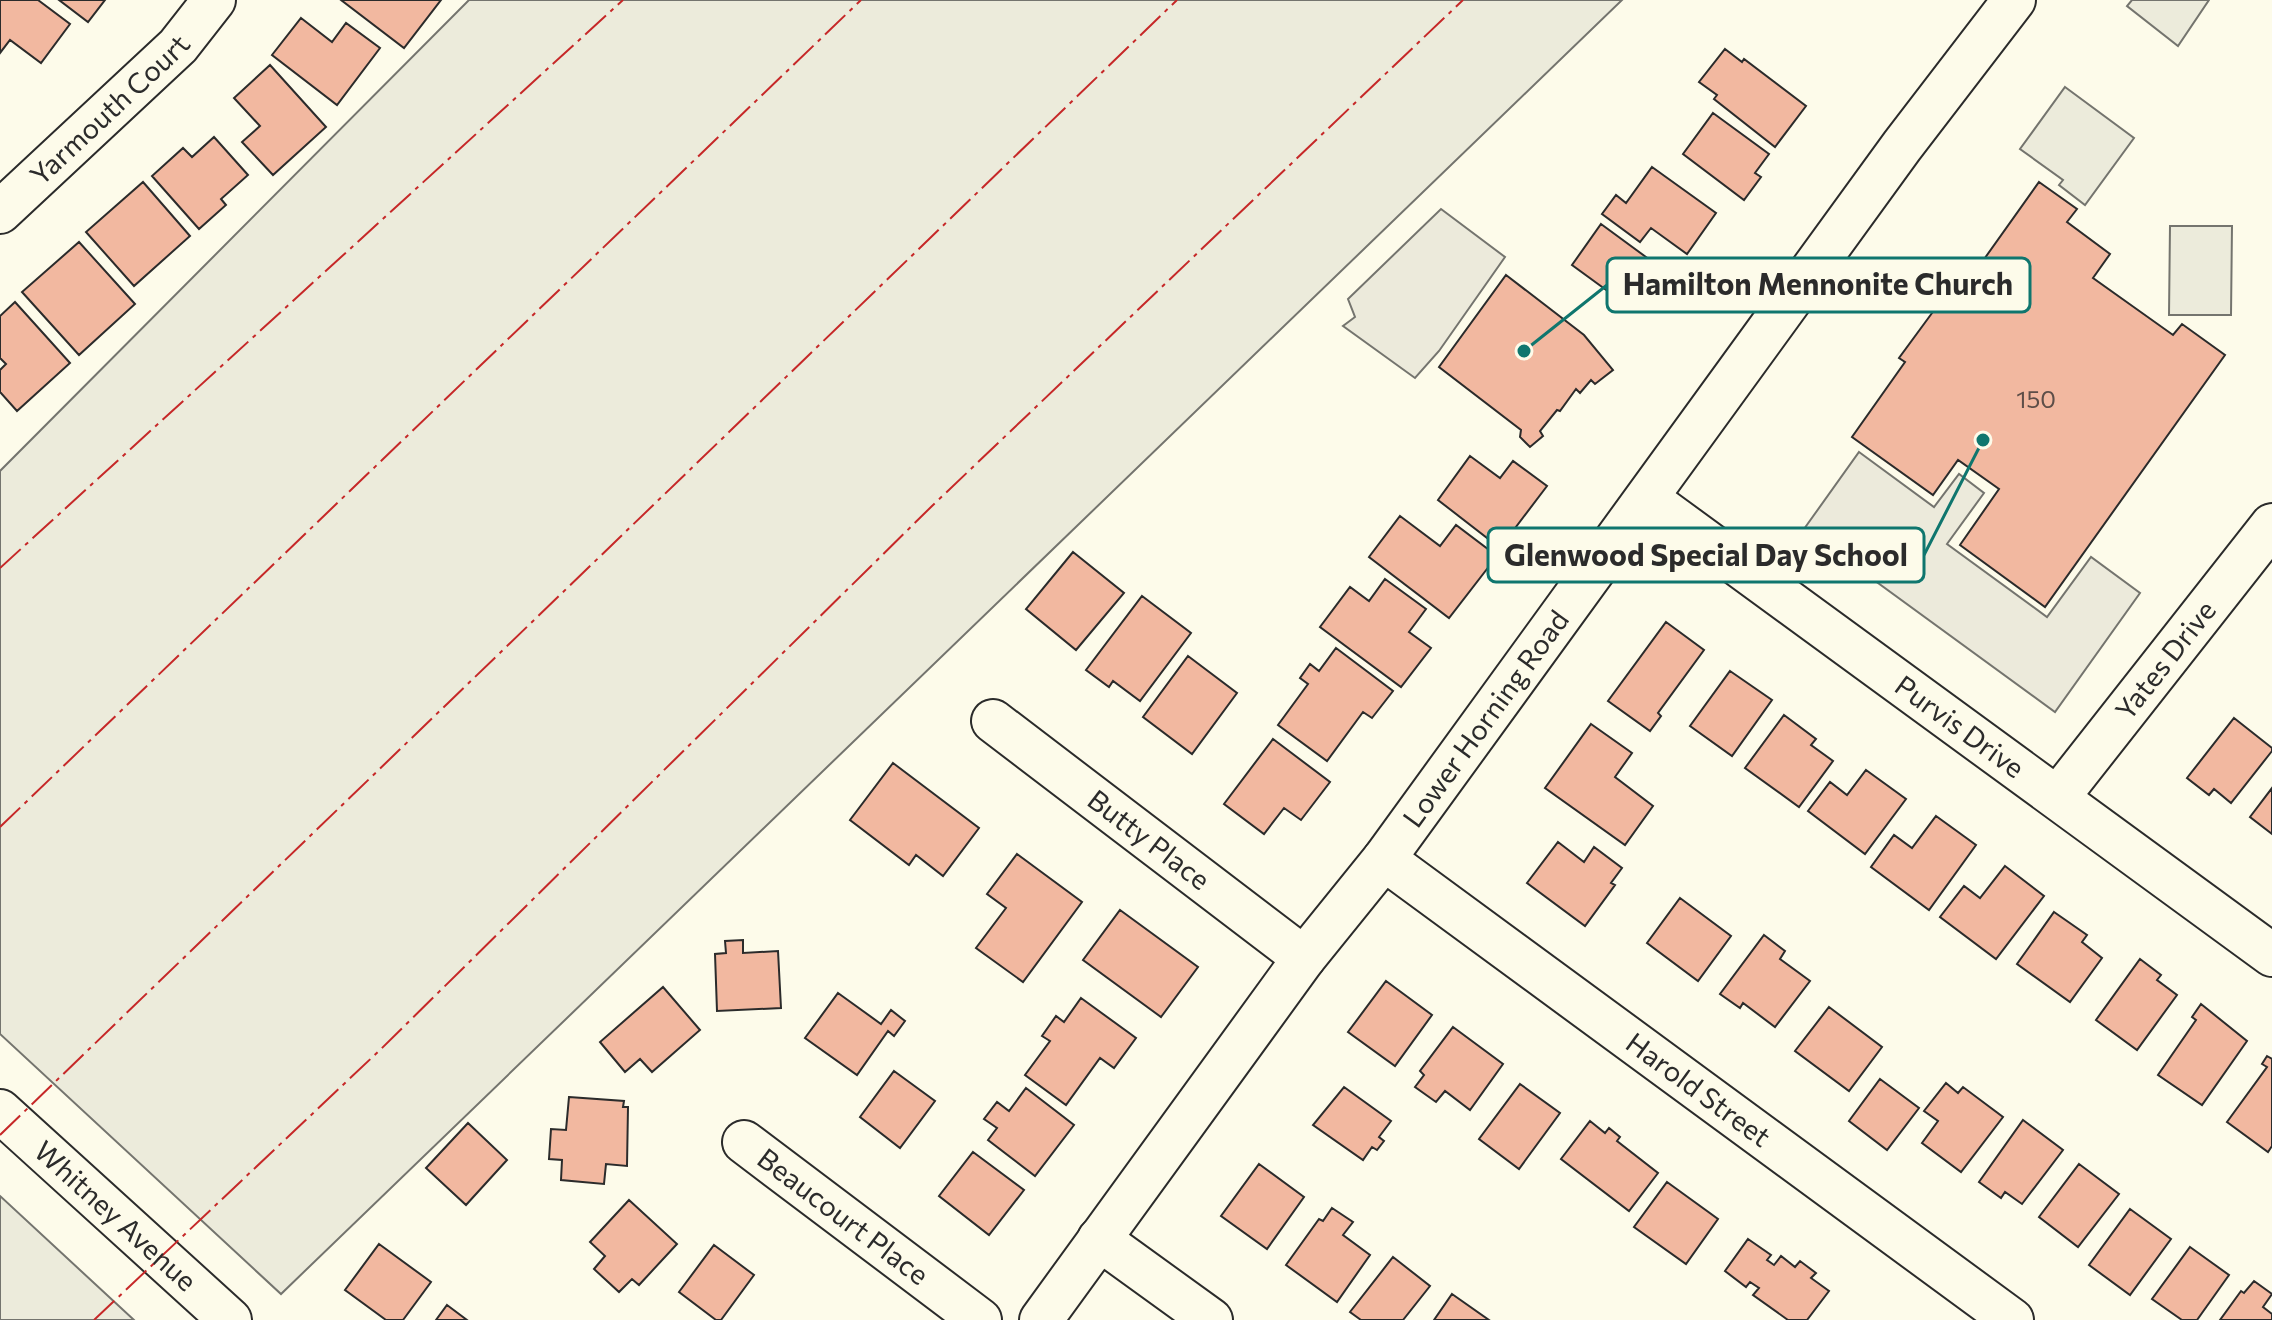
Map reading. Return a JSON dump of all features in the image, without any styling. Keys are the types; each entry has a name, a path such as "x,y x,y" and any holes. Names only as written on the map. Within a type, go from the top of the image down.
{"street":[{"name":"Yarmouth Court","path":"0,212 178,46 214,0"},
{"name":"Lower Horning Road","path":"1041,1320 1304,958 1384,859 1884,171 2014,0"},
{"name":"Purvis Drive","path":"1648,499 2272,955"},
{"name":"Yates Drive","path":"2058,797 2272,525"},
{"name":"Butty Place","path":"993,721 1304,958"},
{"name":"Harold Street","path":"1384,859 2012,1320"},
{"name":"Whitney Avenue","path":"0,1111 230,1320"},
{"name":"Beaucourt Place","path":"744,1142 980,1320"},
{"path":"1099,1239 1211,1320"}],"shaded area":[{"path":"469,0 1622,0 281,1294 0,1034 0,471"},
{"path":"2132,0 2209,0 2178,46 2127,6"},
{"path":"2065,87 2134,138 2085,205 2059,185 2063,180 2020,149"},
{"path":"1441,209 1505,257 1439,351 1415,378 1343,326 1355,317 1348,299"},
{"path":"2170,226 2232,226 2231,315 2169,315"},
{"path":"1859,452 1934,507 1959,474 1984,493 1947,544 2047,617 2091,557 2140,593 2055,712 1804,529"},
{"path":"0,1196 134,1320 0,1320"}],"building":[{"path":"0,0 38,0 70,24 41,63 10,40 0,53"},
{"path":"59,0 105,0 88,22"},
{"path":"341,0 441,0 404,48"},
{"path":"301,18 332,42 346,23 380,48 337,105 272,55"},
{"path":"1725,49 1742,62 1744,59 1806,106 1775,147 1714,99 1717,95 1699,82"},
{"path":"270,65 326,127 273,175 242,142 260,126 234,98"},
{"path":"1713,113 1769,154 1755,173 1761,177 1744,200 1683,154"},
{"path":"214,137 248,175 221,199 226,205 199,229 152,176 183,148 192,157"},
{"path":"1652,167 1716,213 1687,254 1651,228 1640,242 1602,214 1616,195 1626,203"},
{"path":"143,182 190,236 134,286 86,232"},
{"path":"2039,182 2077,209 2067,222 2110,254 2093,278 2173,335 2182,324 2225,355 2045,607 1960,545 1999,489 1958,460 1933,495 1852,437 1905,362 1899,358 1946,294 1955,300"},
{"path":"1601,224 1665,271 1652,290 1656,293 1644,310 1640,306 1635,311 1572,265"},
{"path":"79,242 135,304 79,355 22,292"},
{"path":"1506,275 1584,335 1613,370 1595,384 1591,380 1580,393 1576,389 1540,431 1543,436 1530,447 1520,437 1521,430 1439,367"},
{"path":"15,302 70,363 17,411 0,392 0,370 6,364 0,358 0,316"},
{"path":"1470,456 1500,478 1513,461 1547,486 1500,548 1438,500"},
{"path":"1400,516 1440,546 1456,525 1497,556 1449,618 1369,557"},
{"path":"1073,552 1124,593 1076,650 1026,609"},
{"path":"1385,579 1426,609 1409,632 1431,648 1401,687 1320,627 1350,587 1369,601"},
{"path":"1142,596 1191,633 1140,701 1113,681 1109,687 1086,670"},
{"path":"1666,622 1704,650 1658,713 1661,716 1650,731 1608,701"},
{"path":"1336,648 1393,691 1372,718 1363,712 1327,761 1278,725 1308,684 1300,678 1310,664 1319,671"},
{"path":"1188,656 1237,693 1192,754 1143,717"},
{"path":"1730,671 1772,700 1732,756 1690,726"},
{"path":"1784,715 1816,739 1811,745 1833,761 1799,807 1745,768"},
{"path":"2234,718 2272,751 2231,803 2214,789 2209,795 2187,778"},
{"path":"1591,724 1632,753 1615,777 1653,806 1625,845 1545,788"},
{"path":"1273,739 1330,782 1301,820 1284,808 1264,834 1224,804"},
{"path":"893,763 979,828 943,876 916,855 909,865 850,820"},
{"path":"1866,770 1906,799 1865,854 1808,811 1830,782 1847,795"},
{"path":"2272,788 2272,834 2250,817"},
{"path":"1936,816 1976,845 1929,910 1871,867 1894,835 1912,848"},
{"path":"1558,842 1584,862 1594,847 1622,868 1611,883 1615,885 1585,926 1527,883"},
{"path":"1017,854 1082,902 1023,982 976,948 1006,908 987,894"},
{"path":"2005,866 2044,896 1996,959 1940,917 1964,886 1980,898"},
{"path":"1680,898 1731,936 1698,981 1647,943"},
{"path":"1120,910 1198,967 1161,1017 1083,960"},
{"path":"2054,912 2087,935 2082,942 2102,958 2070,1002 2017,964"},
{"path":"1764,935 1785,951 1780,959 1810,981 1775,1027 1743,1003 1740,1008 1720,994"},
{"path":"743,940 743,953 778,951 781,1008 717,1011 715,954 726,953 725,941"},
{"path":"2140,959 2161,975 2157,980 2177,995 2137,1050 2096,1020"},
{"path":"1386,981 1432,1015 1395,1066 1348,1032"},
{"path":"663,987 700,1030 652,1072 640,1059 625,1072 600,1042"},
{"path":"838,993 881,1024 891,1010 905,1021 894,1036 888,1031 857,1075 805,1038"},
{"path":"1081,998 1136,1038 1114,1068 1100,1058 1066,1105 1025,1075 1050,1041 1042,1036 1056,1016 1064,1022"},
{"path":"2201,1004 2247,1041 2202,1105 2158,1075 2196,1020 2192,1017"},
{"path":"1829,1007 1882,1047 1849,1091 1795,1051"},
{"path":"1453,1027 1503,1064 1470,1110 1445,1091 1436,1102 1415,1087 1424,1075 1420,1071"},
{"path":"2267,1056 2272,1059 2272,1146 2268,1152 2227,1122 2267,1067 2262,1064"},
{"path":"894,1071 935,1101 900,1148 860,1117"},
{"path":"1880,1079 1919,1108 1887,1150 1849,1121"},
{"path":"1946,1083 1958,1093 1963,1087 2003,1117 1961,1172 1922,1143 1938,1121 1924,1111"},
{"path":"1520,1084 1560,1113 1519,1169 1479,1139"},
{"path":"1344,1087 1391,1121 1379,1137 1384,1141 1377,1150 1372,1147 1363,1160 1313,1125"},
{"path":"1026,1088 1074,1125 1035,1176 988,1140 997,1128 984,1119 997,1102 1009,1111"},
{"path":"569,1097 624,1101 623,1107 628,1107 627,1166 606,1164 604,1184 561,1180 562,1160 549,1159 551,1129 566,1130"},
{"path":"2023,1120 2063,1150 2022,1204 2005,1192 2001,1198 1979,1182"},
{"path":"1590,1121 1605,1133 1609,1128 1620,1137 1617,1141 1658,1173 1629,1211 1561,1159"},
{"path":"468,1123 507,1160 466,1205 426,1168"},
{"path":"973,1152 1024,1190 989,1235 939,1196"},
{"path":"1259,1164 1304,1197 1267,1249 1221,1216"},
{"path":"2079,1164 2119,1194 2078,1247 2039,1217"},
{"path":"1667,1182 1718,1219 1686,1264 1634,1227"},
{"path":"629,1200 677,1244 639,1285 632,1279 619,1292 594,1269 605,1256 590,1242"},
{"path":"1332,1208 1353,1222 1343,1235 1370,1255 1337,1302 1286,1265 1319,1219 1323,1221"},
{"path":"2130,1209 2171,1239 2130,1295 2089,1265"},
{"path":"1748,1239 1771,1255 1767,1260 1774,1265 1781,1256 1795,1267 1800,1261 1816,1273 1811,1278 1829,1291 1807,1320 1788,1320 1753,1295 1759,1288 1750,1282 1746,1287 1725,1271"},
{"path":"379,1244 431,1282 403,1320 386,1320 345,1290"},
{"path":"714,1245 754,1275 721,1320 716,1320 679,1292"},
{"path":"2190,1247 2229,1275 2197,1320 2182,1320 2152,1299"},
{"path":"1393,1257 1430,1286 1403,1320 1361,1320 1350,1312"},
{"path":"2254,1281 2272,1294 2263,1307 2272,1314 2272,1320 2220,1320 2241,1291 2244,1293"},
{"path":"1452,1294 1489,1320 1434,1320"},
{"path":"447,1305 467,1320 436,1320"}],"power":[{"path":"0,568 623,0"},
{"path":"0,827 861,0"},
{"path":"0,1135 1177,0"},
{"path":"94,1320 381,1049 932,506 1463,0"}],"place":[{"name":"Hamilton Mennonite Church","path":"1524,351"},
{"name":"Glenwood Special Day School","path":"1983,440"}]}
